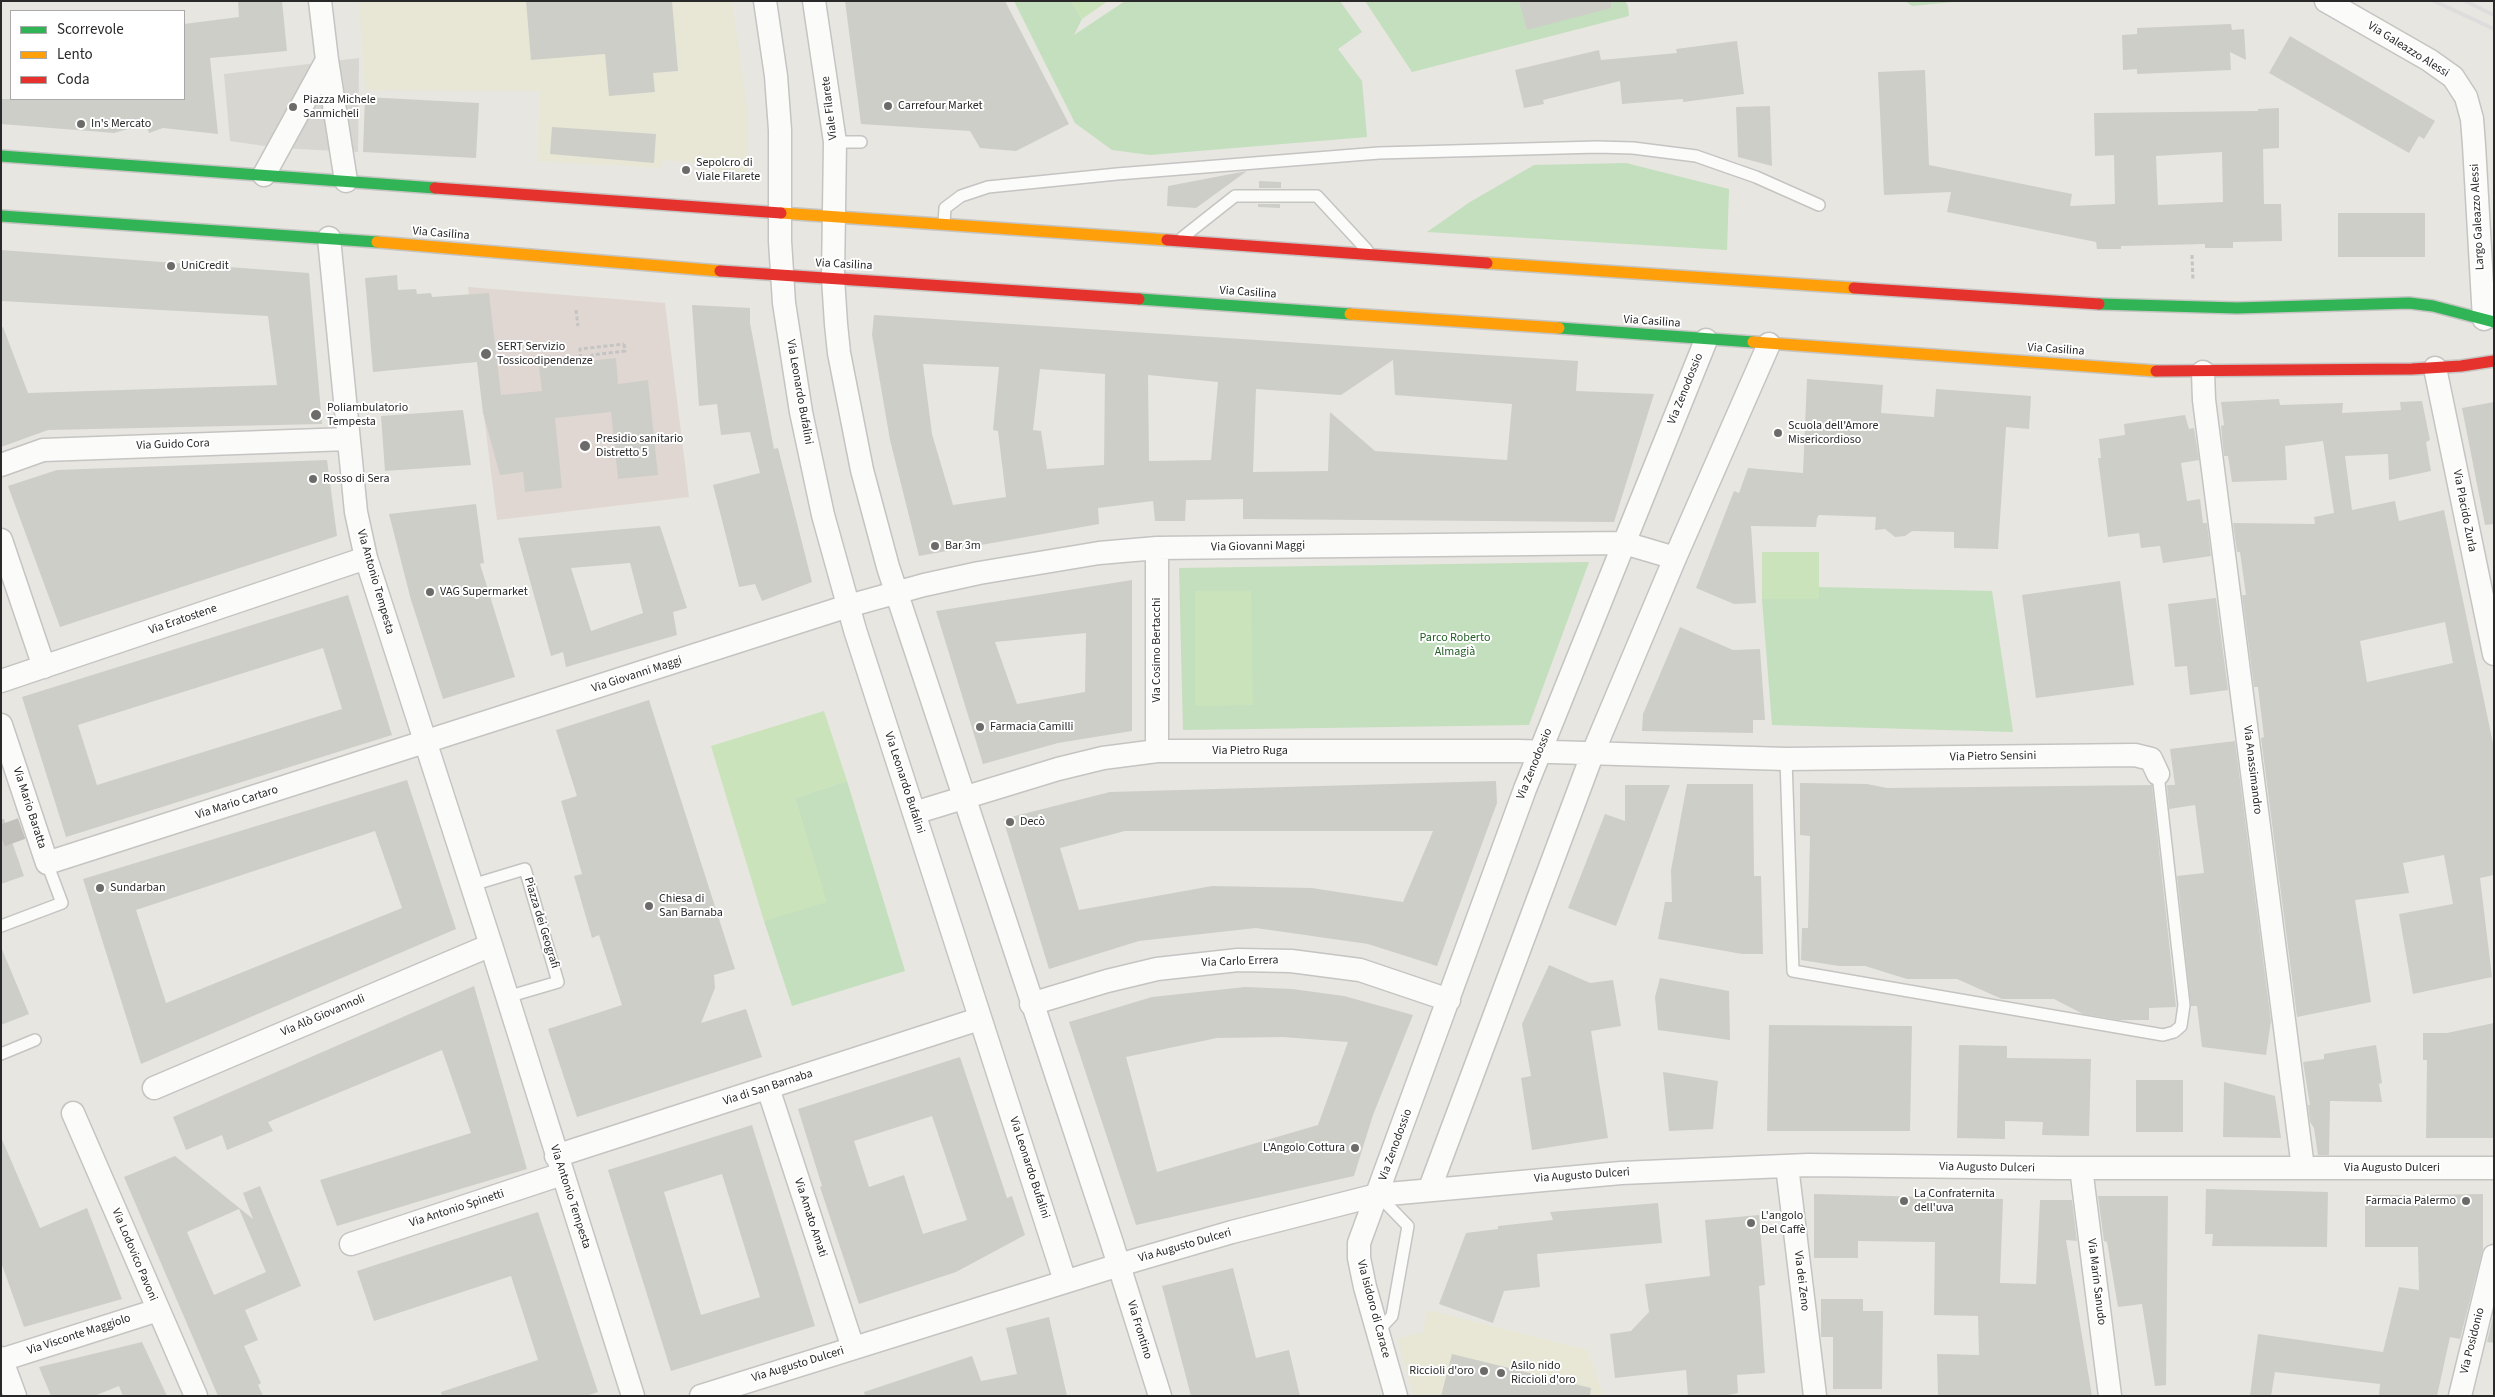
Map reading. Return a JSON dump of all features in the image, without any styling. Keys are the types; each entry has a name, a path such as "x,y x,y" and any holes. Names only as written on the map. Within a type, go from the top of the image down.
{"main road":[{"path":"1,156 1372,255 2116,305 2237,308 2409,303 2433,306 2489,320"},
{"name":"Via Casilina","path":"1,216 329,238 781,275 2122,369 2203,372 2435,368 2494,361"}],"street":[{"path":"320,1 327,60 346,180"},
{"path":"765,1 776,76 780,130 780,213"},
{"name":"Viale Filarete","path":"814,1 835,142 833,278"},
{"name":"Via Galeazzo Alessi","path":"2326,1 2429,60 2452,77 2466,97 2472,119 2474,145"},
{"path":"264,175 327,60"},
{"name":"Largo Galeazzo Alessi","path":"2474,145 2489,320"},
{"name":"Via Leonardo Bufalini","path":"780,213 781,275 792,361 808,446 848,606 979,1019 1065,1281"},
{"name":"Via Antonio Tempesta","path":"329,238 356,512 366,558 472,886"},
{"path":"833,278 839,353 857,447 896,592 966,797 1031,1004 1119,1265"},
{"name":"Via Zenodossio","path":"1377,1195 1540,752 1706,340"},
{"path":"1430,1188 1592,755 1675,558 1769,344"},
{"name":"Via Placido Zurla","path":"2435,368 2494,654"},
{"name":"Via Anassimandro","path":"2203,372 2204,400 2303,1168"},
{"name":"Via Guido Cora","path":"1,465 43,450 348,439"},
{"path":"1,540 44,667"},
{"name":"Via Giovanni Maggi","path":"426,743 896,592 979,572 1100,553 1157,548 1624,543 1675,558"},
{"name":"Via Cosimo Bertacchi","path":"1157,548 1157,751"},
{"name":"Via Eratostene","path":"1,682 366,558"},
{"name":"Via Mario Baratta","path":"1,725 47,863"},
{"name":"Via Mario Cartaro","path":"47,863 426,743"},
{"name":"Via Pietro Ruga","path":"914,812 1085,762 1157,751 1540,752"},
{"name":"Via Pietro Sensini","path":"1540,752 1786,760 2136,755 2151,759 2158,774"},
{"path":"472,886 507,997"},
{"name":"Via Alò Giovannoli","path":"154,1088 491,945"},
{"name":"Via Carlo Errera","path":"1031,1004 1107,980 1157,969 1238,960 1291,961 1360,970 1449,1000"},
{"name":"Via Antonio Tempesta","path":"507,997 633,1396"},
{"name":"Via di San Barnaba","path":"559,1165 768,1088 979,1019"},
{"name":"Via Amato Amati","path":"768,1088 852,1348"},
{"name":"Via Lodovico Pavoni","path":"73,1113 196,1396"},
{"name":"Via Antonio Spinetti","path":"351,1244 559,1165"},
{"name":"Via Augusto Dulceri","path":"701,1396 1065,1281 1232,1232 1377,1195 1430,1188 1621,1173 1787,1166 2494,1168"},
{"name":"Via dei Zeno","path":"1787,1166 1815,1396"},
{"name":"Via Marin Sanudo","path":"2081,1168 2110,1396"},
{"name":"Via Isidoro di Carace","path":"1377,1195 1361,1235 1358,1252 1365,1287 1396,1396"},
{"name":"Via Posidonio","path":"2460,1396 2494,1256"},
{"name":"Via Frontino","path":"1119,1265 1160,1396"},
{"name":"Via Visconte Maggiolo","path":"1,1359 158,1310"},
{"path":"1,1359 15,1396"}],"lane":[{"path":"835,142 861,142"},
{"path":"944,223 945,208 961,196 988,187 1379,152 1597,147 1633,148 1696,156 1756,177 1819,205"},
{"path":"1178,241 1235,196 1317,196 1372,255"},
{"name":"Via Pietro Sensini","path":"1786,760 1793,971 2160,1035 2169,1034 2179,1028 2184,1018 2184,1005 2158,774"},
{"path":"1,926 62,903 47,863"},
{"name":"Piazza dei Geografi","path":"472,886 524,869 558,982 507,997"},
{"path":"1,1054 35,1040"},
{"path":"1377,1195 1408,1226 1392,1316 1378,1331"}],"path":[{"path":"2192,255 2193,284"},
{"path":"576,310 578,326"},
{"path":"624,344 625,351 592,355 592,359 581,362 580,349 624,344"}],"shaded area":[{"path":"359,1 732,1 747,107 748,175 717,172 716,164 663,160 662,168 537,161 540,91 365,90"},
{"name":"Piazza Michele Sanmicheli","path":"359,58 358,152 278,148 230,141 224,74"},
{"name":"Presidio sanitario Distretto 5","path":"468,287 665,303 689,497 497,520"},
{"name":"Asilo nido Riccioli d'oro","path":"1427,1310 1588,1350 1603,1396 1414,1396 1397,1339 1423,1332"}],"green space":[{"path":"1014,1 1071,1 1082,19 1074,35 1125,1 1340,1 1362,32 1338,49 1362,81 1367,137 1150,155 1112,150 1075,123"},
{"path":"1071,1 1108,1 1082,19"},
{"path":"1365,1 1625,1 1628,6 1629,16 1412,72"},
{"path":"1905,1 1964,1 1912,6"},
{"path":"1626,163 1729,189 1727,250 1427,232 1470,202 1534,165"},
{"path":"1762,552 1819,552 1819,599 1762,599"},
{"name":"Parco Roberto Almagià","path":"1589,562 1529,725 1183,730 1179,568"},
{"path":"1819,587 1992,591 2013,732 1772,725 1762,599 1818,599"},
{"path":"1195,591 1251,591 1253,705 1195,706"},
{"path":"824,711 847,781 795,798 827,902 764,921 711,746"},
{"path":"847,781 905,971 792,1006 764,921 826,901 795,798"}],"building":[{"path":"238,1 282,1 287,51 210,58 218,134 163,128 149,133 146,124 114,133 1,124 1,99 185,100 185,24 239,17"},
{"path":"526,1 672,1 678,71 653,73 655,92 609,96 605,54 531,60"},
{"path":"845,1 1005,1 1069,124 1016,151 980,148 970,131 861,124"},
{"path":"1519,1 1611,1 1611,8 1527,30"},
{"path":"2231,24 2232,30 2244,29 2246,60 2230,52 2231,70 2137,74 2137,69 2123,70 2122,35 2137,34 2137,28"},
{"path":"2290,36 2435,121 2424,139 2419,136 2409,153 2269,73"},
{"path":"1737,41 1744,94 1683,102 1683,99 1622,104 1620,81 1543,100 1544,104 1524,108 1515,70 1599,50 1601,60 1677,53 1676,49"},
{"path":"1925,70 1929,165 2072,194 2070,206 2115,204 2114,155 2095,156 2094,113 2258,111 2258,109 2279,108 2279,148 2263,149 2264,204 2281,204 2282,241 2233,242 2233,248 2205,248 2205,244 2121,246 2121,249 2097,249 2096,242 1947,212 1951,192 1884,195 1878,72","holes":["2222,152 2223,202 2158,205 2156,156"]},
{"path":"365,97 479,103 476,158 363,152"},
{"path":"1770,106 1772,166 1738,157 1736,107"},
{"path":"552,127 656,134 654,163 550,154"},
{"path":"1247,171 1196,208 1167,206 1168,186"},
{"path":"1259,181 1281,182 1281,188 1259,188"},
{"path":"1258,204 1280,204 1280,208 1258,207"},
{"path":"2338,213 2425,213 2425,257 2338,257"},
{"path":"1,250 309,273 322,424 48,430 1,447 1,328 3,327 28,393 277,385 268,316 1,301"},
{"path":"397,275 398,290 416,289 417,294 431,293 432,297 489,293 501,395 542,391 539,366 616,358 618,384 648,380 658,475 618,479 611,412 555,418 562,488 525,492 523,472 500,475 483,413 477,362 373,372 365,278"},
{"path":"692,305 750,308 750,323 774,449 778,448 812,582 762,601 755,584 739,587 713,485 760,473 750,432 721,435 717,404 699,406"},
{"path":"874,315 1578,361 1576,391 1654,394 1614,522 1243,519 1243,499 1186,500 1185,521 1155,521 1153,501 1098,508 1099,524 919,556 890,440 872,335","holes":["1393,360 1395,395 1512,404 1507,460 1375,451 1330,412 1328,471 1253,472 1256,389 1341,395","923,364 999,367 993,430 998,431 1006,497 953,505 932,434","1040,369 1105,374 1104,465 1047,469 1041,431 1033,430","1148,375 1218,382 1211,460 1149,461"]},
{"path":"1807,379 1883,385 1881,413 1934,417 1936,389 2031,396 2029,429 2006,427 1998,549 1954,548 1954,532 1912,531 1905,536 1895,537 1885,529 1875,530 1876,517 1819,515 1816,527 1751,526 1756,603 1734,604 1696,588 1734,491 1739,493 1748,468 1803,473"},
{"path":"2279,399 2280,405 2343,403 2342,413 2401,410 2400,402 2422,401 2430,440 2426,442 2431,471 2389,480 2388,454 2345,456 2352,510 2395,501 2399,521 2444,510 2494,748 2494,875 2480,878 2492,977 2413,994 2399,914 2453,904 2444,855 2403,863 2409,893 2355,900 2371,1002 2297,1017 2261,738 2264,737 2258,687 2254,687 2242,595 2246,595 2240,552 2237,552 2233,523 2315,524 2314,517 2334,513 2323,441 2285,446 2287,480 2232,482 2228,456 2224,456 2221,426 2224,425 2221,402","holes":["2445,622 2453,663 2367,682 2360,641"]},
{"path":"2494,402 2494,524 2485,525 2462,408"},
{"path":"463,410 471,465 385,471 381,416"},
{"path":"2185,415 2189,429 2194,428 2199,460 2181,463 2187,501 2200,499 2203,523 2207,523 2211,556 2163,563 2160,546 2141,548 2139,533 2108,537 2098,458 2101,458 2099,439 2125,435 2124,424"},
{"path":"327,460 337,536 60,627 8,486 57,470"},
{"path":"476,504 484,563 480,564 515,677 443,699 411,600 389,514"},
{"path":"660,526 687,608 673,612 677,635 566,667 563,652 551,656 518,538","holes":["630,563 643,613 591,631 571,568"]},
{"path":"1132,580 1132,731 1058,743 983,764 936,611","holes":["1086,633 1085,692 1017,704 995,642"]},
{"path":"2120,581 2134,685 2036,698 2022,595"},
{"path":"348,595 392,735 66,837 22,697","holes":["323,648 342,709 97,785 78,725"]},
{"path":"2216,598 2228,690 2190,695 2187,666 2175,667 2168,604"},
{"path":"1680,627 1733,650 1760,649 1765,720 1753,720 1753,733 1642,731 1643,714"},
{"path":"649,700 735,969 714,975 715,988 701,1023 746,1009 762,1057 577,1117 548,1029 622,1005 599,935 592,938 574,876 582,874 561,801 577,796 556,730"},
{"path":"2235,741 2271,1021 2266,1055 2202,1047 2197,1006 2191,1006 2177,876 2204,873 2195,805 2169,809 2167,785 2175,785 2170,749"},
{"path":"407,780 456,929 141,1064 83,879","holes":["375,831 402,908 166,1003 136,910"]},
{"path":"1496,781 1497,803 1437,966 1368,944 1256,928 1139,941 1049,969 1003,819 1110,792","holes":["1125,831 1433,831 1403,902 1312,888 1212,886 1079,910 1060,848"]},
{"path":"1800,783 1867,784 1887,788 2152,785 2176,1007 2149,1008 2149,1020 2118,1020 2083,1014 2054,999 2002,999 1957,979 1907,979 1865,966 1839,966 1801,960 1802,928 1808,928 1810,836 1800,835"},
{"path":"1687,784 1753,784 1754,876 1761,876 1763,954 1742,954 1658,939 1665,902 1672,902 1671,870"},
{"path":"1625,785 1670,785 1616,926 1568,908 1605,814 1625,821"},
{"path":"1,819 4,819 24,876 1,884"},
{"path":"1,947 29,1014 1,1025"},
{"path":"1549,965 1590,983 1613,980 1621,1026 1591,1031 1608,1138 1532,1150 1521,1078 1531,1076 1522,1024"},
{"path":"1660,978 1729,991 1730,1040 1658,1030 1655,997"},
{"path":"474,986 527,1169 337,1226 320,1180 471,1133 442,1050 268,1122 273,1131 227,1150 222,1135 186,1150 173,1117"},
{"path":"1245,987 1292,989 1344,996 1413,1015 1373,1115 1354,1176 1136,1225 1069,1022 1152,997","holes":["1283,1037 1348,1042 1318,1125 1157,1172 1126,1057 1217,1038"]},
{"path":"2494,1023 2494,1138 2426,1138 2427,1060 2423,1060 2423,1033 2447,1033"},
{"path":"1769,1025 1912,1026 1910,1131 1767,1131"},
{"path":"1959,1045 2007,1046 2007,1058 2091,1059 2089,1136 2042,1135 2043,1122 2005,1121 2005,1139 1957,1138"},
{"path":"2376,1045 2382,1083 2379,1084 2382,1102 2330,1101 2329,1155 2318,1155 2314,1128 2310,1122 2308,1105 2310,1105 2303,1062 2324,1059 2324,1054"},
{"path":"960,1057 1007,1198 1012,1196 1025,1235 956,1272 859,1304 820,1187 822,1186 798,1109","holes":["932,1116 967,1220 923,1234 904,1175 869,1187 854,1141"]},
{"path":"1663,1072 1718,1081 1713,1129 1669,1131"},
{"path":"2136,1080 2183,1080 2183,1132 2136,1132"},
{"path":"2224,1082 2275,1096 2281,1138 2223,1137"},
{"path":"752,1125 815,1326 671,1371 608,1170","holes":["722,1174 760,1297 701,1315 664,1192"]},
{"path":"1,1137 40,1228 87,1208 122,1299 24,1327 1,1262"},
{"path":"175,1156 253,1219 243,1193 260,1186 301,1286 245,1310 258,1340 244,1346 261,1383 258,1385 263,1396 218,1396 124,1177","holes":["239,1209 266,1272 214,1295 187,1232"]},
{"path":"2206,1189 2328,1192 2327,1247 2212,1246 2213,1234 2205,1234"},
{"path":"1814,1194 2003,1199 2000,1283 2036,1284 2040,1200 2072,1200 2077,1241 2066,1240 2092,1396 1938,1396 1937,1354 1979,1355 1978,1316 1934,1315 1935,1242 1858,1241 1858,1258 1814,1258"},
{"path":"2483,1194 2483,1249 2460,1339 2450,1337 2437,1396 2379,1396 2380,1384 2275,1372 2271,1396 2250,1396 2258,1334 2383,1352 2399,1287 2419,1290 2418,1247 2365,1247 2365,1195 2405,1195 2406,1203 2423,1202 2423,1195"},
{"path":"2098,1196 2168,1196 2166,1385 2155,1386 2142,1304 2118,1307 2107,1242 2104,1241"},
{"path":"1658,1203 1662,1243 1537,1254 1540,1287 1504,1291 1493,1323 1439,1304 1466,1233 1498,1229 1498,1226 1553,1220 1550,1212"},
{"path":"538,1212 598,1392 586,1396 442,1396 441,1392 538,1360 511,1276 374,1321 357,1271"},
{"path":"1759,1215 1765,1285 1759,1286 1765,1373 1737,1375 1738,1393 1723,1396 1688,1396 1686,1370 1615,1378 1610,1334 1631,1331 1649,1312 1645,1284 1710,1276 1705,1220"},
{"path":"1233,1268 1256,1358 1289,1350 1300,1396 1191,1396 1162,1286"},
{"path":"1821,1299 1863,1299 1863,1311 1883,1311 1882,1389 1833,1389 1833,1337 1821,1337"},
{"path":"2494,1313 2494,1343 2487,1342"},
{"path":"1049,1317 1067,1396 865,1396 864,1392 972,1356 981,1381 1017,1374 1006,1328"},
{"path":"142,1342 167,1396 123,1396 119,1386 94,1396 51,1396 39,1367"},
{"name":"Riccioli d'oro","path":"1452,1354 1591,1388 1590,1396 1441,1396"}],"tunnel":[{"path":"1,836 34,824"}],"railway":[{"path":"2434,1 2494,29"},
{"path":"2465,1 2494,15"}],"traffic: fast":[{"path":"1,156 435,188"},
{"path":"1,216 377,242"},
{"path":"1139,299 1350,314"},
{"path":"2099,304 2237,308 2409,303 2433,306 2494,322"},
{"path":"1559,328 1753,342"}],"traffic: slow":[{"path":"781,213 1167,240"},
{"path":"377,242 720,271"},
{"path":"1487,263 1854,288"},
{"path":"1350,314 1559,328"},
{"path":"1753,342 2156,371"}],"traffic: jam":[{"path":"435,188 781,213"},
{"path":"1167,240 1487,263"},
{"path":"720,271 1139,299"},
{"path":"1854,288 2099,304"},
{"path":"2156,371 2412,369 2461,366 2494,361"}],"place":[{"name":"Carrefour Market","path":"888,106"},
{"name":"Piazza Michele Sanmicheli","path":"293,107"},
{"name":"In's Mercato","path":"81,124"},
{"name":"Sepolcro di Viale Filarete","path":"686,170"},
{"name":"UniCredit","path":"171,266"},
{"name":"SERT Servizio Tossicodipendenze","path":"486,354"},
{"name":"Poliambulatorio Tempesta","path":"316,415"},
{"name":"Scuola dell'Amore Misericordioso","path":"1778,433"},
{"name":"Presidio sanitario Distretto 5","path":"585,446"},
{"name":"Rosso di Sera","path":"313,479"},
{"name":"Bar 3m","path":"935,546"},
{"name":"VAG Supermarket","path":"430,592"},
{"name":"Farmacia Camilli","path":"980,727"},
{"name":"Decò","path":"1010,822"},
{"name":"Sundarban","path":"100,888"},
{"name":"Chiesa di San Barnaba","path":"649,906"},
{"name":"L'Angolo Cottura","path":"1355,1148"},
{"name":"La Confraternita dell'uva","path":"1904,1201"},
{"name":"Farmacia Palermo","path":"2466,1201"},
{"name":"L'angolo Del Caffè","path":"1751,1223"},
{"name":"Riccioli d'oro","path":"1484,1371"},
{"name":"Asilo nido Riccioli d'oro","path":"1501,1373"}]}
